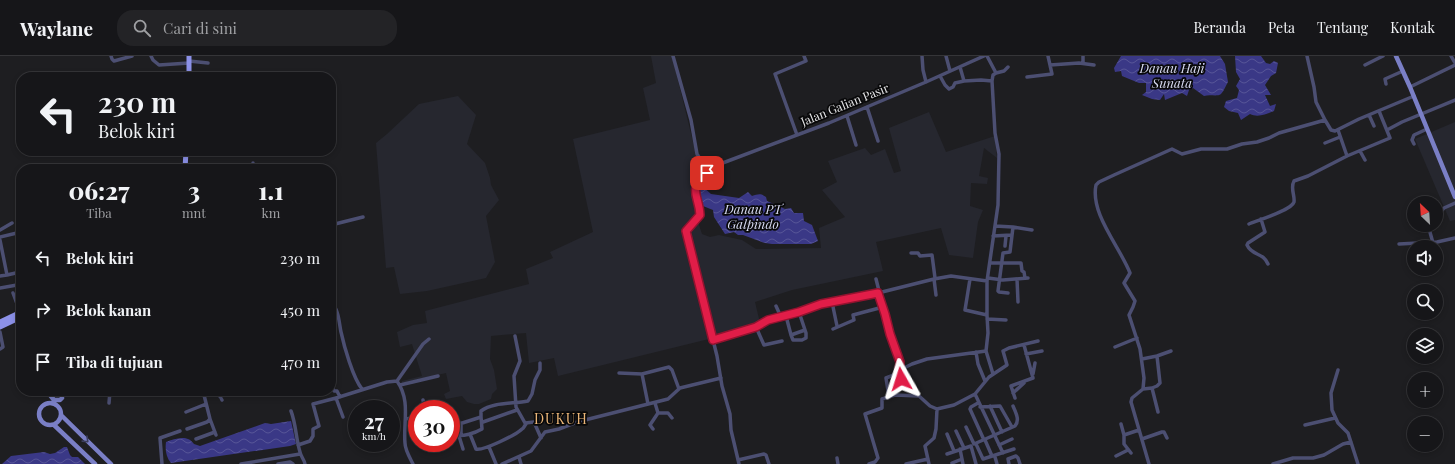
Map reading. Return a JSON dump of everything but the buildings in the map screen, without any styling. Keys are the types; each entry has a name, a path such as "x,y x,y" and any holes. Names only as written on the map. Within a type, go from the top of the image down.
{"highway":[{"path":"189,60 189,72"},
{"path":"0,322 16,316"},
{"path":"0,327 16,317"}],"main road":[{"path":"1396,56 1422,114 1455,196"},
{"path":"50,396 48,403 40,409 39,417 43,423 47,425 54,425 62,416"},
{"path":"52,396 54,400 60,400 62,398"},
{"path":"59,407 62,398"},
{"path":"48,403 54,403 59,407 62,416 111,464"},
{"path":"54,425 94,464"}],"street":[{"path":"111,56 112,60 114,61 132,56"},
{"path":"151,56 159,65 189,60 208,63"},
{"path":"673,56 690,120 697,154 704,165 712,168 697,184 695,194 700,215 686,231 730,414 739,462 764,454 766,455 769,464"},
{"path":"797,135 775,74 806,61 804,56"},
{"path":"922,56 926,82"},
{"path":"946,56 950,71"},
{"path":"969,56 971,61"},
{"path":"986,56 996,72"},
{"name":"Jalan Galian Pasir","path":"712,168 752,151 847,116 971,61 986,56"},
{"path":"1027,77 1052,74 1048,56"},
{"path":"1083,56 1083,63"},
{"path":"1307,56 1316,102 1325,120 1333,131 1414,96"},
{"path":"1365,65 1383,56"},
{"path":"1410,87 1455,64 1451,56"},
{"path":"1050,64 1083,63 1094,65"},
{"path":"960,67 964,81"},
{"path":"993,374 986,351 988,333 987,279 999,192 999,154 994,118 992,81 993,75 996,72 1004,71 1008,67"},
{"path":"1386,84 1385,80 1403,71"},
{"path":"940,76 949,89 953,88 955,83 964,81 992,81"},
{"path":"1387,130 1402,122 1455,100"},
{"path":"867,107 878,141"},
{"path":"1249,224 1292,205 1294,201 1292,184 1294,180 1308,176 1347,156 1390,138 1379,111"},
{"path":"1369,115 1374,126"},
{"path":"847,116 856,144"},
{"path":"1143,389 1144,381 1142,359 1129,315 1134,307 1135,300 1124,283 1130,272 1105,227 1096,200 1096,186 1099,182 1172,149 1182,154 1201,149 1227,149 1242,144 1260,141 1279,133 1325,120"},
{"path":"1414,144 1412,140 1414,136 1427,129"},
{"path":"1338,130 1347,156"},
{"path":"1326,143 1340,138"},
{"path":"1360,151 1365,160"},
{"path":"1443,209 1455,203"},
{"path":"336,224 363,217"},
{"path":"1261,219 1265,231 1247,245 1251,251 1264,257 1268,264"},
{"path":"0,230 12,223"},
{"path":"995,226 1032,230"},
{"path":"1008,292 998,291 1003,263 1003,253 1010,252 1013,227"},
{"path":"0,237 16,233"},
{"path":"993,236 1011,235"},
{"path":"1005,246 1006,236"},
{"path":"1443,241 1455,238"},
{"path":"0,240 7,275"},
{"path":"1399,244 1407,244"},
{"path":"912,253 918,253 920,256 932,255 936,295"},
{"path":"713,340 756,327 768,320 786,316 821,304 878,293 935,278 950,276 970,279 1000,280 1026,278 1024,272 1022,271 1021,263 990,263"},
{"path":"0,276 16,273"},
{"path":"876,279 878,293 900,362 900,371 903,383"},
{"path":"970,279 965,310 987,317 1006,320"},
{"path":"1017,279 1018,302"},
{"path":"0,288 16,285"},
{"path":"12,293 16,306"},
{"path":"832,302 837,326"},
{"path":"776,306 781,317"},
{"path":"833,329 854,320 853,315 883,307"},
{"path":"336,309 341,334 350,362 359,386 362,389"},
{"path":"786,316 793,340 804,339 806,335 799,312"},
{"path":"756,327 764,346 782,341"},
{"path":"792,335 805,330"},
{"path":"0,332 3,347 0,349"},
{"path":"516,336 520,358 514,376 516,402 517,410 526,424"},
{"path":"1115,346 1137,338"},
{"path":"398,383 423,344 429,339"},
{"path":"869,464 875,462 878,458 866,414 882,408 882,400 889,397 902,395 919,396 930,406 937,409 954,405 975,394 985,381 1007,365 1003,351 1038,341"},
{"path":"1024,345 1032,376"},
{"path":"889,397 886,378 912,364 927,359 986,351"},
{"path":"1026,354 1042,351"},
{"path":"976,352 978,364 985,381"},
{"path":"1142,359 1170,352"},
{"path":"1149,464 1131,402 1132,398 1143,389 1152,388 1160,383 1157,356"},
{"path":"460,435 470,434 482,430 483,422 480,414 481,410 503,404 526,402 529,400 533,384 540,370 540,362"},
{"path":"1015,398 1013,393 1026,381 1032,378 1036,363 1029,365"},
{"path":"619,373 642,374 669,367 672,369 679,389"},
{"path":"1338,370 1331,398 1332,410 1338,423 1348,431 1358,464"},
{"path":"642,374 648,404"},
{"path":"298,444 310,442 313,436 313,429 319,426 312,404 338,398 392,380 398,383 438,376"},
{"path":"502,464 531,451 545,432 559,429 577,422 655,403 671,397 679,389 721,378"},
{"path":"398,383 403,394 406,419 404,442 413,464"},
{"path":"1152,388 1158,412"},
{"path":"336,391 343,417"},
{"path":"975,394 1003,453"},
{"path":"109,403 110,396"},
{"path":"196,439 216,433 210,419 205,396"},
{"path":"220,396 222,400"},
{"path":"655,403 658,413"},
{"path":"978,403 970,409 997,464"},
{"path":"186,412 206,404"},
{"path":"990,406 1002,432"},
{"path":"980,407 1000,406 1012,427"},
{"path":"976,444 1017,424 1018,419 1013,406"},
{"path":"906,464 928,462 925,446 934,438 937,409"},
{"path":"483,422 517,410"},
{"path":"291,411 294,419 300,454 305,464"},
{"path":"658,413 668,413 672,418"},
{"path":"653,429 650,424 658,413"},
{"path":"463,449 460,435 461,424 481,417"},
{"path":"1305,425 1335,418"},
{"path":"187,429 207,422 210,419"},
{"path":"470,434 476,449 479,450 489,447 521,430 526,424 534,422 541,438"},
{"path":"1116,456 1129,452 1123,441 1124,435 1121,424"},
{"path":"966,427 983,459 994,457 1014,449"},
{"path":"1124,435 1139,430"},
{"path":"162,464 160,438 180,431"},
{"path":"956,431 964,448"},
{"path":"1142,439 1162,432 1164,432 1167,438"},
{"path":"947,434 954,451"},
{"path":"998,445 1012,439"},
{"path":"1273,464 1293,458 1313,458 1324,455 1343,444 1351,442"},
{"path":"947,454 970,446 976,464"},
{"path":"489,447 496,464"},
{"path":"960,450 963,464"},
{"path":"241,464 300,454"},
{"path":"1009,464 1008,459 1016,456 1020,464"},
{"path":"519,457 521,464"},
{"path":"837,458 838,464"},
{"path":"952,463 962,459"},
{"path":"278,464 292,463"}],"shaded area":[{"path":"651,56 672,56 695,150 702,164 707,170 698,180 693,192 693,198 699,213 697,219 702,234 710,237 719,235 742,240 756,249 821,248 819,228 845,217 822,190 837,182 828,161 865,148 871,155 885,149 894,173 901,171 889,128 929,112 946,152 995,136 997,158 984,148 979,176 988,178 987,184 971,183 970,206 983,210 978,222 973,258 949,255 941,228 876,242 883,271 792,290 755,302 760,323 709,339 558,376 554,358 529,363 526,333 491,336 490,359 494,370 497,389 492,394 491,399 479,404 467,402 462,396 446,399 444,394 450,391 446,373 402,383 402,381 422,376 412,344 400,347 397,332 413,325 427,323 425,311 529,284 526,269 553,258 550,252 593,232 573,139 650,120 643,88 656,83"},
{"path":"458,96 476,115 467,144 485,163 491,185 499,200 486,216 495,262 486,278 427,291 400,294 394,267 386,268 376,143 419,104"},
{"path":"1455,122 1455,220 1450,221 1443,205 1443,196 1439,196 1415,139"}],"water":[{"name":"Danau Haji Sunata","path":"1121,56 1220,56 1225,64 1228,82 1222,93 1218,95 1204,96 1193,88 1189,90 1187,96 1182,93 1165,100 1164,94 1160,100 1152,99 1142,95 1146,92 1146,83 1139,83 1122,76 1121,71 1115,72 1114,68"},
{"path":"1235,56 1261,56 1266,63 1270,64 1274,61 1278,63 1276,73 1271,76 1265,85 1271,95 1265,95 1270,106 1276,104 1274,111 1259,116 1250,114 1241,120 1238,113 1229,111 1224,107 1226,101 1237,98 1239,90 1236,86 1240,79 1236,72"},
{"name":"Danau PT Galpindo","path":"701,185 711,194 739,198 748,192 752,196 761,194 766,197 767,201 785,209 791,208 794,213 803,213 804,221 812,225 818,241 811,244 772,244 743,235 738,235 734,232 725,234 714,217 713,210 703,206 699,189"},
{"path":"291,421 296,444 290,446 171,463 166,453 166,442 173,440 184,438 200,446 265,423 271,424"},
{"path":"64,447 67,447 72,457 78,457 85,464 2,464 11,456 44,452 50,454 55,453"}],"district":[{"name":"DUKUH","path":"561,419"}],"route":[{"path":"707,173 699,180 695,192 700,215 686,231 713,340 756,327 768,320 799,312 828,302 878,293 895,351 900,362 899,373 901,379"}]}
